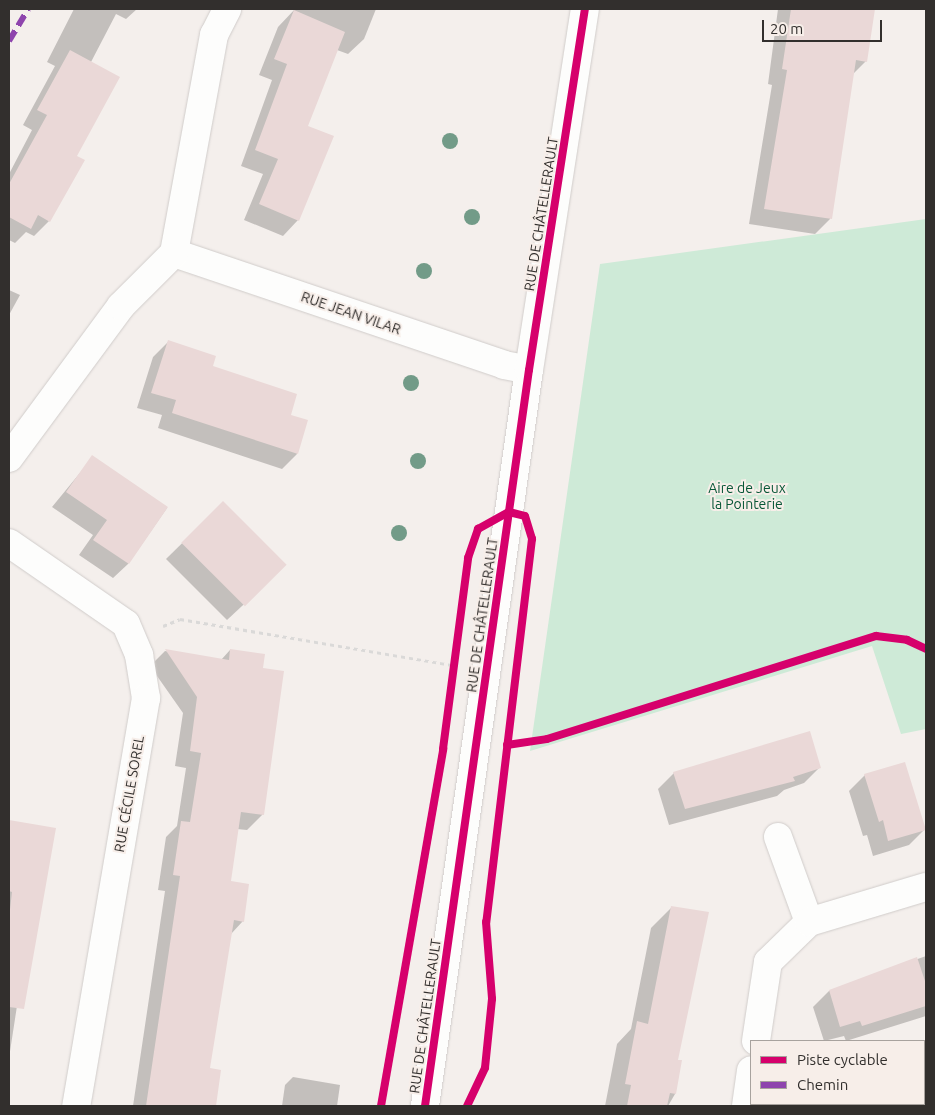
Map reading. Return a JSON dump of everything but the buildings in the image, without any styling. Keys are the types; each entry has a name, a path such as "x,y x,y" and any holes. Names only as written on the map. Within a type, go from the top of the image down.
{"street":[{"path":"9,458 120,306 174,253 214,35 227,9"},
{"name":"RUE DE CHÂTELLERAULT","path":"424,1106 529,370 585,9"},
{"name":"RUE JEAN VILAR","path":"174,253 504,365 529,370"},
{"name":"RUE CÉCILE SOREL","path":"9,543 126,624 139,654 146,698 76,1106"},
{"path":"778,837 809,922"},
{"path":"756,1040 768,962 809,922 926,887"},
{"path":"746,1106 750,1077"}],"path":[{"path":"133,640 180,618 454,666"},
{"path":"453,675 456,656"}],"green space":[{"name":"Aire de Jeux la Pointerie","path":"926,219 926,729 901,734 872,646 530,751 600,264"}],"marked path":[{"path":"9,41 28,9"}],"cycle path":[{"path":"425,1106 529,370 585,9"},
{"path":"381,1106 443,749 468,558 478,529 509,512 525,516 532,539 486,922 492,999 485,1068 467,1106"},
{"path":"507,745 547,739 876,636 907,640 926,649"}]}
